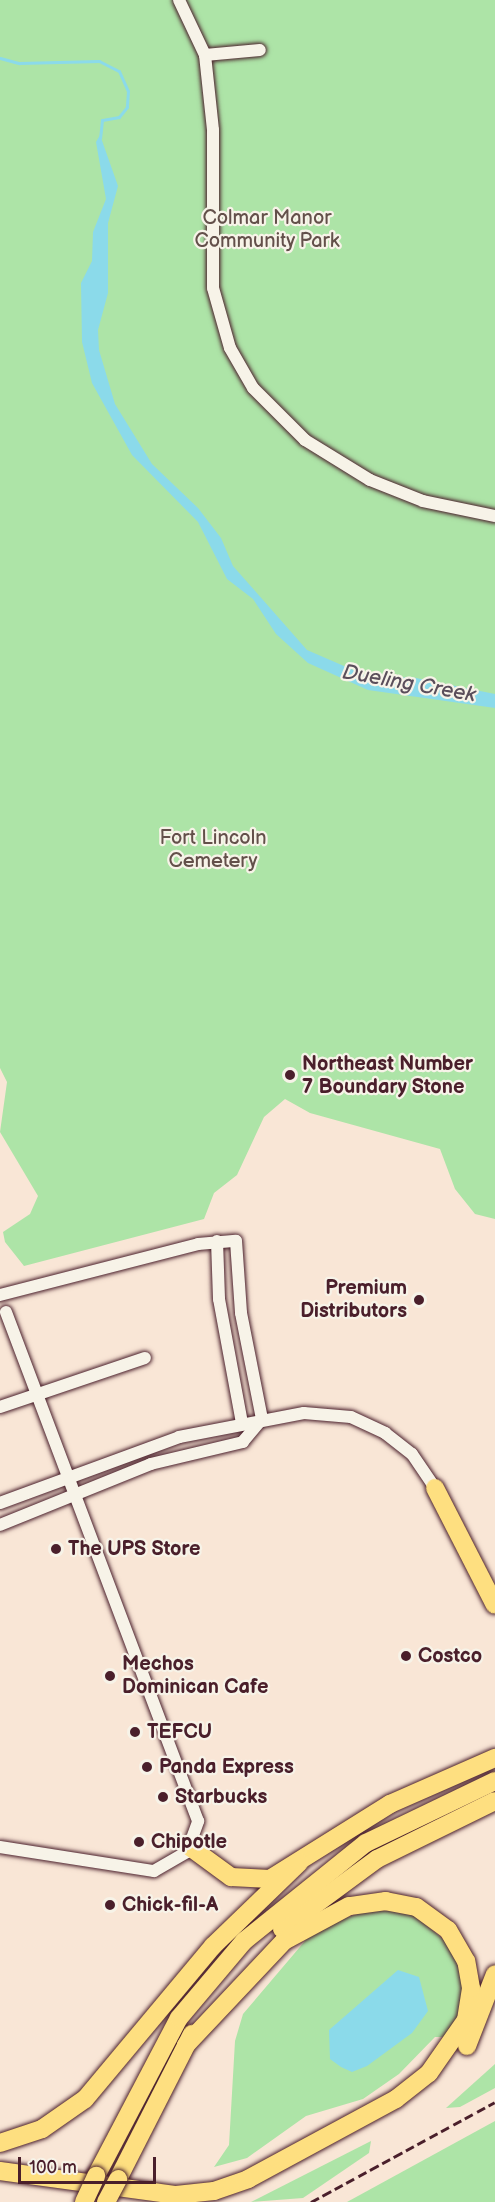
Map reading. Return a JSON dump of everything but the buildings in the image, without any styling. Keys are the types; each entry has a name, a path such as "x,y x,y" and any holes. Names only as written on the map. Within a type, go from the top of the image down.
{"highway":[{"path":"435,1488 495,1605"},
{"path":"190,1847 243,1881 270,1879 299,1863 390,1804 495,1758"},
{"path":"84,2202 180,2018 244,1941 366,1843 495,1780"},
{"path":"106,2202 186,2045 235,1978 316,1901 394,1848 495,1801"},
{"path":"0,2144 42,2129 85,2099 213,1946 299,1863"},
{"path":"1,2179 176,2195 214,2191 248,2179 396,2099 429,2073 466,2020 471,1988 466,1961 448,1930 416,1907 386,1900 349,1906 284,1941 186,2045"},
{"path":"220,2202 267,2183 429,2089 470,2040 495,1974"},
{"path":"1,2179 133,2202"}],"street":[{"path":"179,0 205,55 213,121 213,288 230,348 253,388 306,440 370,480 423,501 495,516"},
{"path":"205,55 261,50"},
{"path":"217,1241 219,1299 242,1423"},
{"path":"0,1295 217,1241 236,1241 240,1301 262,1419"},
{"path":"0,1847 148,1871 173,1864 190,1847 198,1821 194,1797 6,1312"},
{"path":"0,1407 37,1392 145,1358"},
{"path":"0,1503 161,1442 262,1419 317,1413 364,1422 412,1454 435,1488"},
{"path":"0,1525 161,1461 243,1442 262,1419"}],"green space":[{"path":"0,0 495,0 495,1219 475,1214 455,1189 440,1149 310,1113 285,1099 264,1117 237,1175 214,1193 204,1219 24,1266 5,1242 3,1232 30,1214 38,1196 0,1132 7,1082 0,1068"},
{"path":"369,1910 410,1912 449,1944 463,1979 459,2016 447,2037 435,2037 399,2074 363,2099 306,2116 247,2158 214,2167 229,2145 235,2041 243,2014 316,1928"},
{"path":"495,2064 495,2088 460,2107 446,2108"},
{"path":"495,2121 495,2202 347,2202"},
{"path":"371,2141 369,2153 303,2198 251,2202"}],"water":[{"path":"100,135 118,186 108,223 108,293 98,330 99,350 115,404 152,464 198,508 221,538 233,566 307,650 374,679 411,677 495,694 495,708 368,690 308,663 276,634 253,599 227,579 198,522 132,455 92,383 82,342 81,283 92,261 93,232 106,199 96,142"},
{"path":"398,1970 419,1977 428,2011 412,2033 367,2066 352,2072 341,2067 330,2059 329,2030"}],"waterway":[{"name":"Dueling Creek","path":"0,58 19,63 99,61 119,71 128,91 127,107 119,117 102,120 100,138"}],"railway":[{"path":"311,2202 495,2102"}],"place":[{"name":"Northeast Number 7 Boundary Stone","path":"290,1075"},
{"name":"Premium Distributors","path":"419,1300"},
{"name":"The UPS Store","path":"56,1549"},
{"name":"Costco","path":"406,1656"},
{"name":"Mechos Dominican Cafe","path":"110,1676"},
{"name":"TEFCU","path":"135,1732"},
{"name":"Panda Express","path":"147,1767"},
{"name":"Starbucks","path":"163,1797"},
{"name":"Chipotle","path":"139,1842"},
{"name":"Chick-fil-A","path":"110,1905"}],"park label":[{"name":"Colmar Manor Community Park","path":"267,230"},
{"name":"Fort Lincoln Cemetery","path":"213,850"}]}
